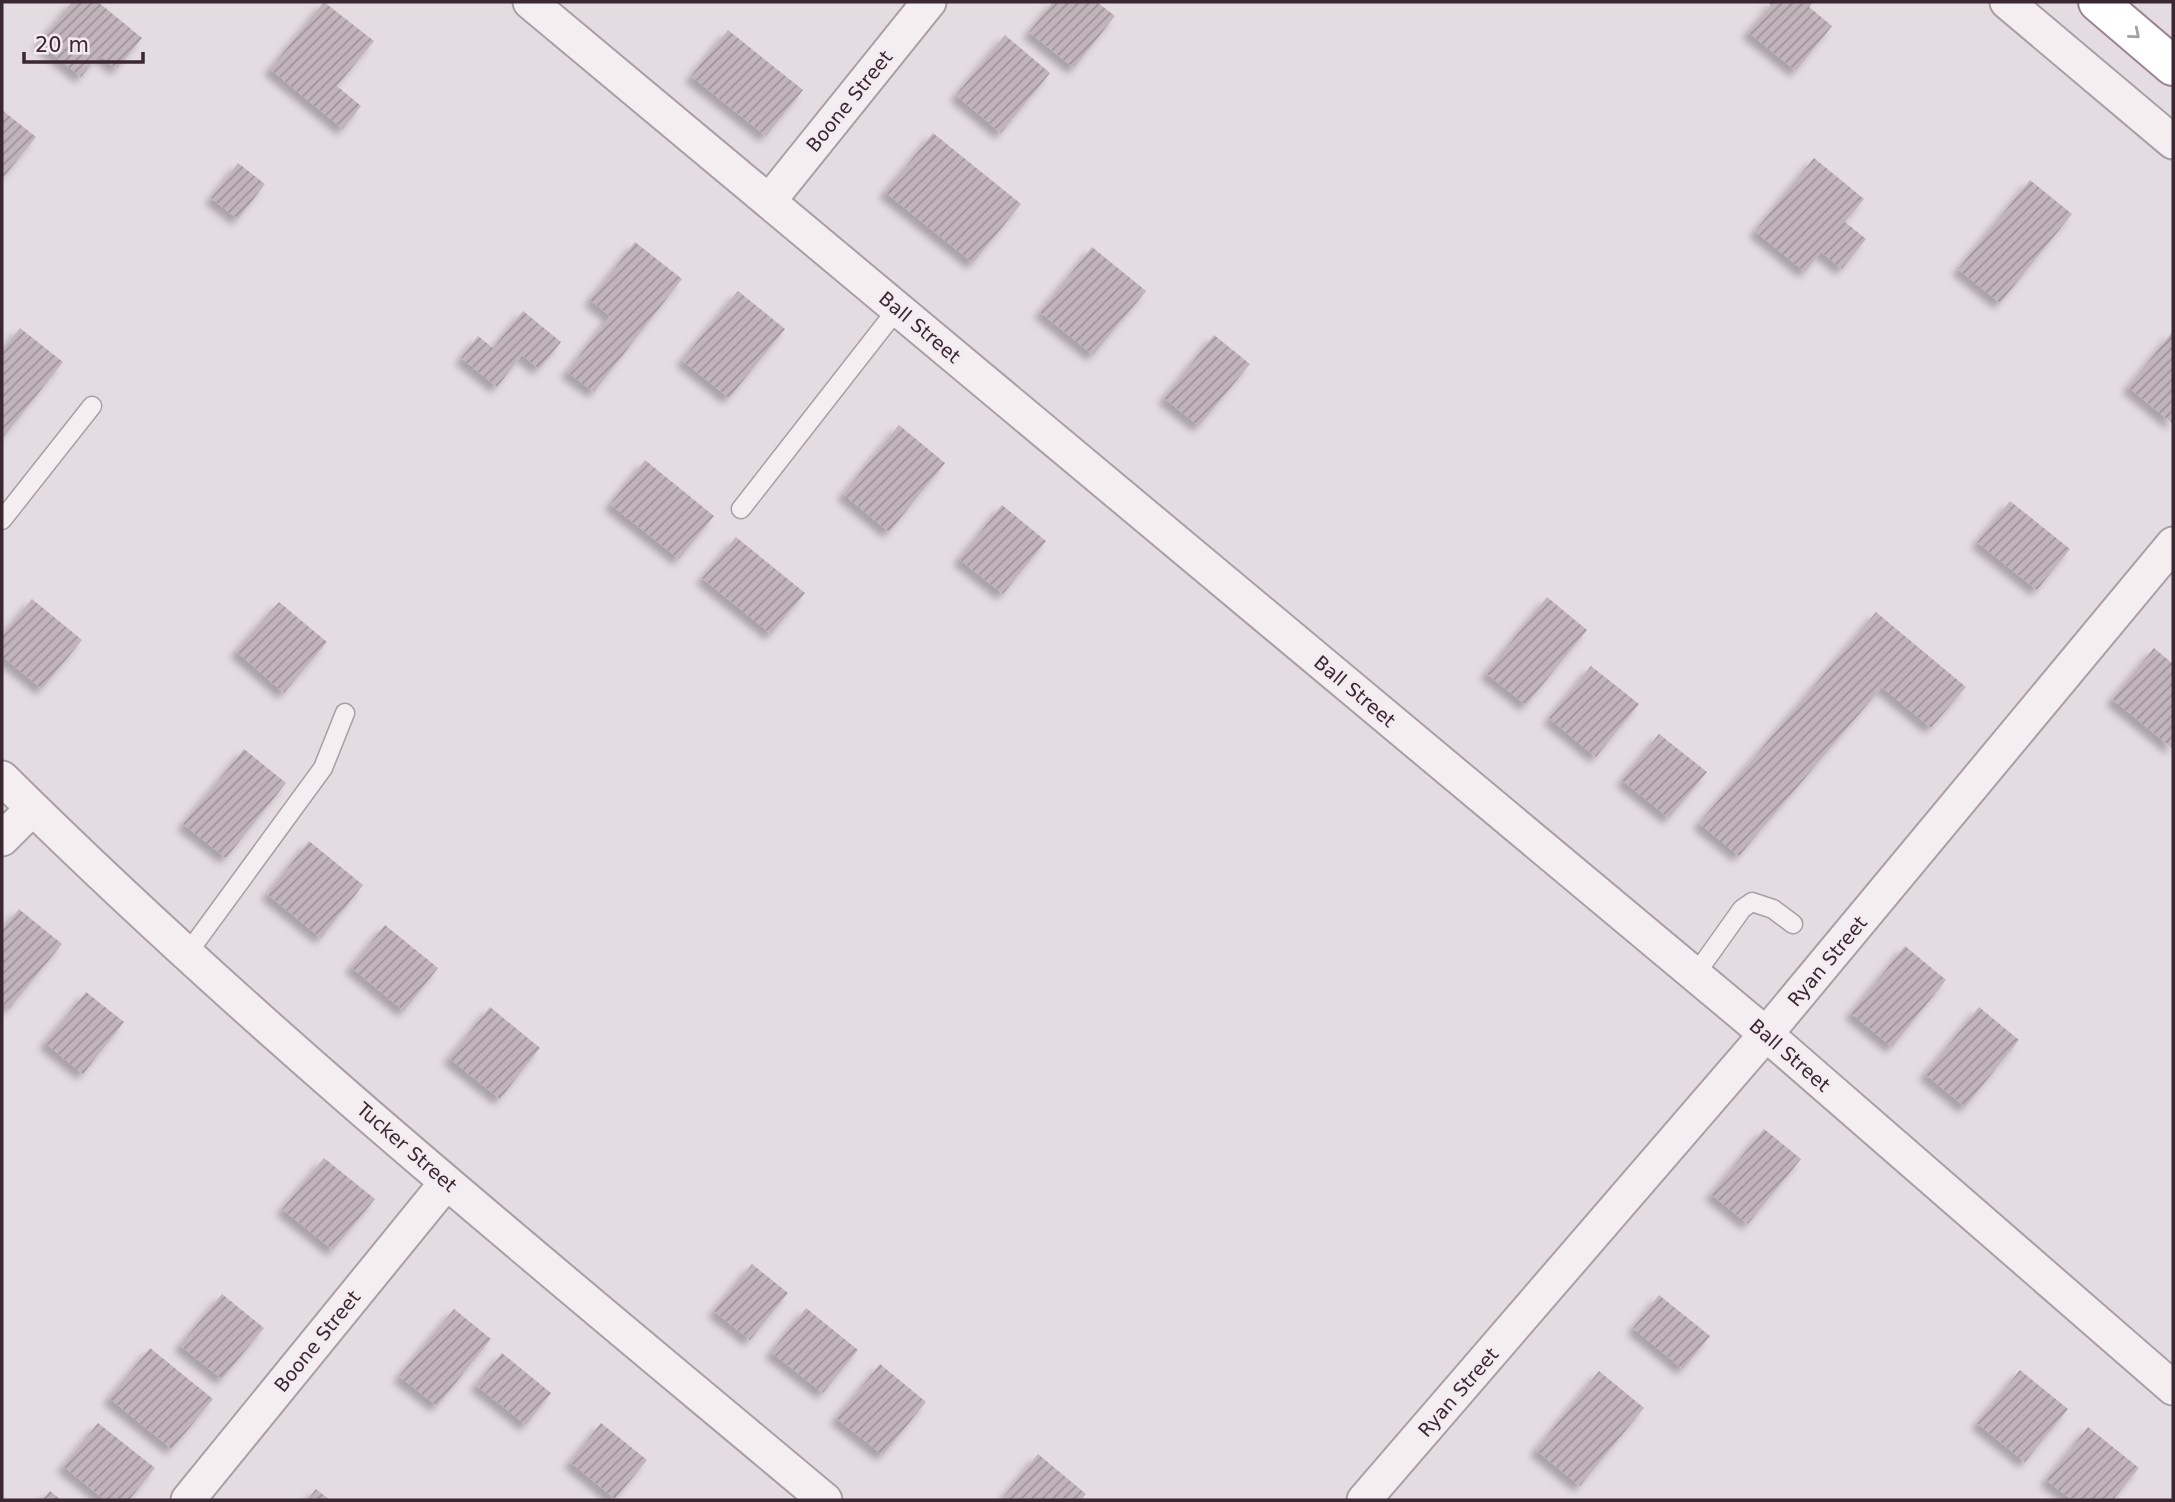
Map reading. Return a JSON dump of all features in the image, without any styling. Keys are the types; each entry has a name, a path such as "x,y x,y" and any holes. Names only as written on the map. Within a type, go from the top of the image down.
{"highway":[{"path":"2098,2 2173,66"}],"street":[{"name":"Ball Street","path":"530,2 1766,1034 2173,1388"},
{"name":"Boone Street","path":"769,201 929,2"},
{"path":"2007,2 2173,142"},
{"name":"Ryan Street","path":"1364,1500 1766,1034 2173,544"},
{"name":"Tucker Street","path":"2,778 187,954 446,1182 825,1500"},
{"path":"2,839 32,808"},
{"name":"Boone Street","path":"188,1500 446,1182"}],"lane":[{"path":"741,509 898,308"},
{"path":"2,520 92,406"},
{"path":"187,954 323,768 345,713"},
{"path":"1695,975 1742,909 1752,902 1773,909 1793,924"}],"building":[{"path":"72,2 98,2 142,38 117,69 99,55 81,77 39,43"},
{"path":"324,2 374,41 337,86 361,106 343,129 270,69"},
{"path":"1053,2 1097,2 1115,16 1074,68 1029,32"},
{"path":"1767,2 1813,2 1809,7 1832,26 1796,71 1748,32 1771,5"},
{"path":"728,30 803,90 766,136 691,76"},
{"path":"1005,35 1050,73 1001,133 956,95"},
{"path":"2,110 36,137 2,179"},
{"path":"933,133 1021,204 973,263 885,192"},
{"path":"1814,158 1864,199 1845,222 1866,239 1842,269 1821,252 1805,272 1755,231"},
{"path":"238,163 265,184 238,219 211,198"},
{"path":"2030,180 2072,214 2000,303 1958,269"},
{"path":"635,242 682,279 594,392 567,372 610,316 590,300"},
{"path":"1092,247 1146,291 1093,355 1040,312"},
{"path":"738,291 785,329 729,398 682,360"},
{"path":"523,311 561,342 539,369 522,355 497,387 461,358 478,336 493,348"},
{"path":"20,328 63,362 2,439 2,351"},
{"path":"2173,331 2173,424 2128,387"},
{"path":"1214,335 1250,364 1199,426 1164,398"},
{"path":"899,425 945,463 889,532 843,494"},
{"path":"645,460 714,516 679,559 610,504"},
{"path":"2010,501 2070,549 2037,590 1977,542"},
{"path":"1002,505 1046,541 1003,594 959,559"},
{"path":"736,537 805,593 771,634 702,578"},
{"path":"1547,597 1587,630 1526,705 1486,673"},
{"path":"32,599 82,640 42,689 2,656 2,636"},
{"path":"279,602 327,642 284,693 236,651"},
{"path":"1876,612 1966,687 1931,728 1882,687 1739,856 1699,823"},
{"path":"2154,648 2173,664 2173,749 2112,699"},
{"path":"1591,666 1639,704 1596,757 1549,718"},
{"path":"1659,734 1707,772 1669,818 1622,780"},
{"path":"244,749 286,783 226,858 183,824"},
{"path":"309,841 363,885 321,938 267,894"},
{"path":"19,909 62,944 9,1009 2,1002 2,930"},
{"path":"385,925 438,968 404,1011 351,967"},
{"path":"1905,946 1946,980 1892,1047 1851,1013"},
{"path":"86,992 124,1022 83,1074 45,1043"},
{"path":"490,1007 540,1048 500,1099 449,1058"},
{"path":"1979,1007 2019,1040 1965,1107 1925,1074"},
{"path":"1764,1129 1801,1159 1748,1224 1711,1194"},
{"path":"324,1158 375,1199 333,1250 282,1209"},
{"path":"752,1264 788,1293 750,1340 714,1311"},
{"path":"222,1294 264,1328 222,1379 180,1345"},
{"path":"1659,1295 1710,1336 1683,1369 1633,1328"},
{"path":"806,1308 858,1350 823,1393 771,1352"},
{"path":"454,1309 491,1339 437,1406 399,1376"},
{"path":"150,1348 213,1399 172,1449 109,1398"},
{"path":"502,1353 551,1393 526,1425 476,1385"},
{"path":"880,1364 926,1402 883,1455 836,1418"},
{"path":"2020,1370 2068,1409 2025,1462 1977,1423"},
{"path":"1599,1371 1644,1408 1580,1486 1536,1450"},
{"path":"98,1423 155,1468 129,1500 105,1500 63,1466"},
{"path":"601,1423 647,1460 615,1499 570,1462"},
{"path":"2088,1427 2139,1468 2113,1500 2072,1500 2046,1480"},
{"path":"1038,1454 1086,1494 1081,1500 1001,1500"},
{"path":"316,1489 330,1500 307,1500"},
{"path":"50,1491 61,1500 42,1500"}]}
